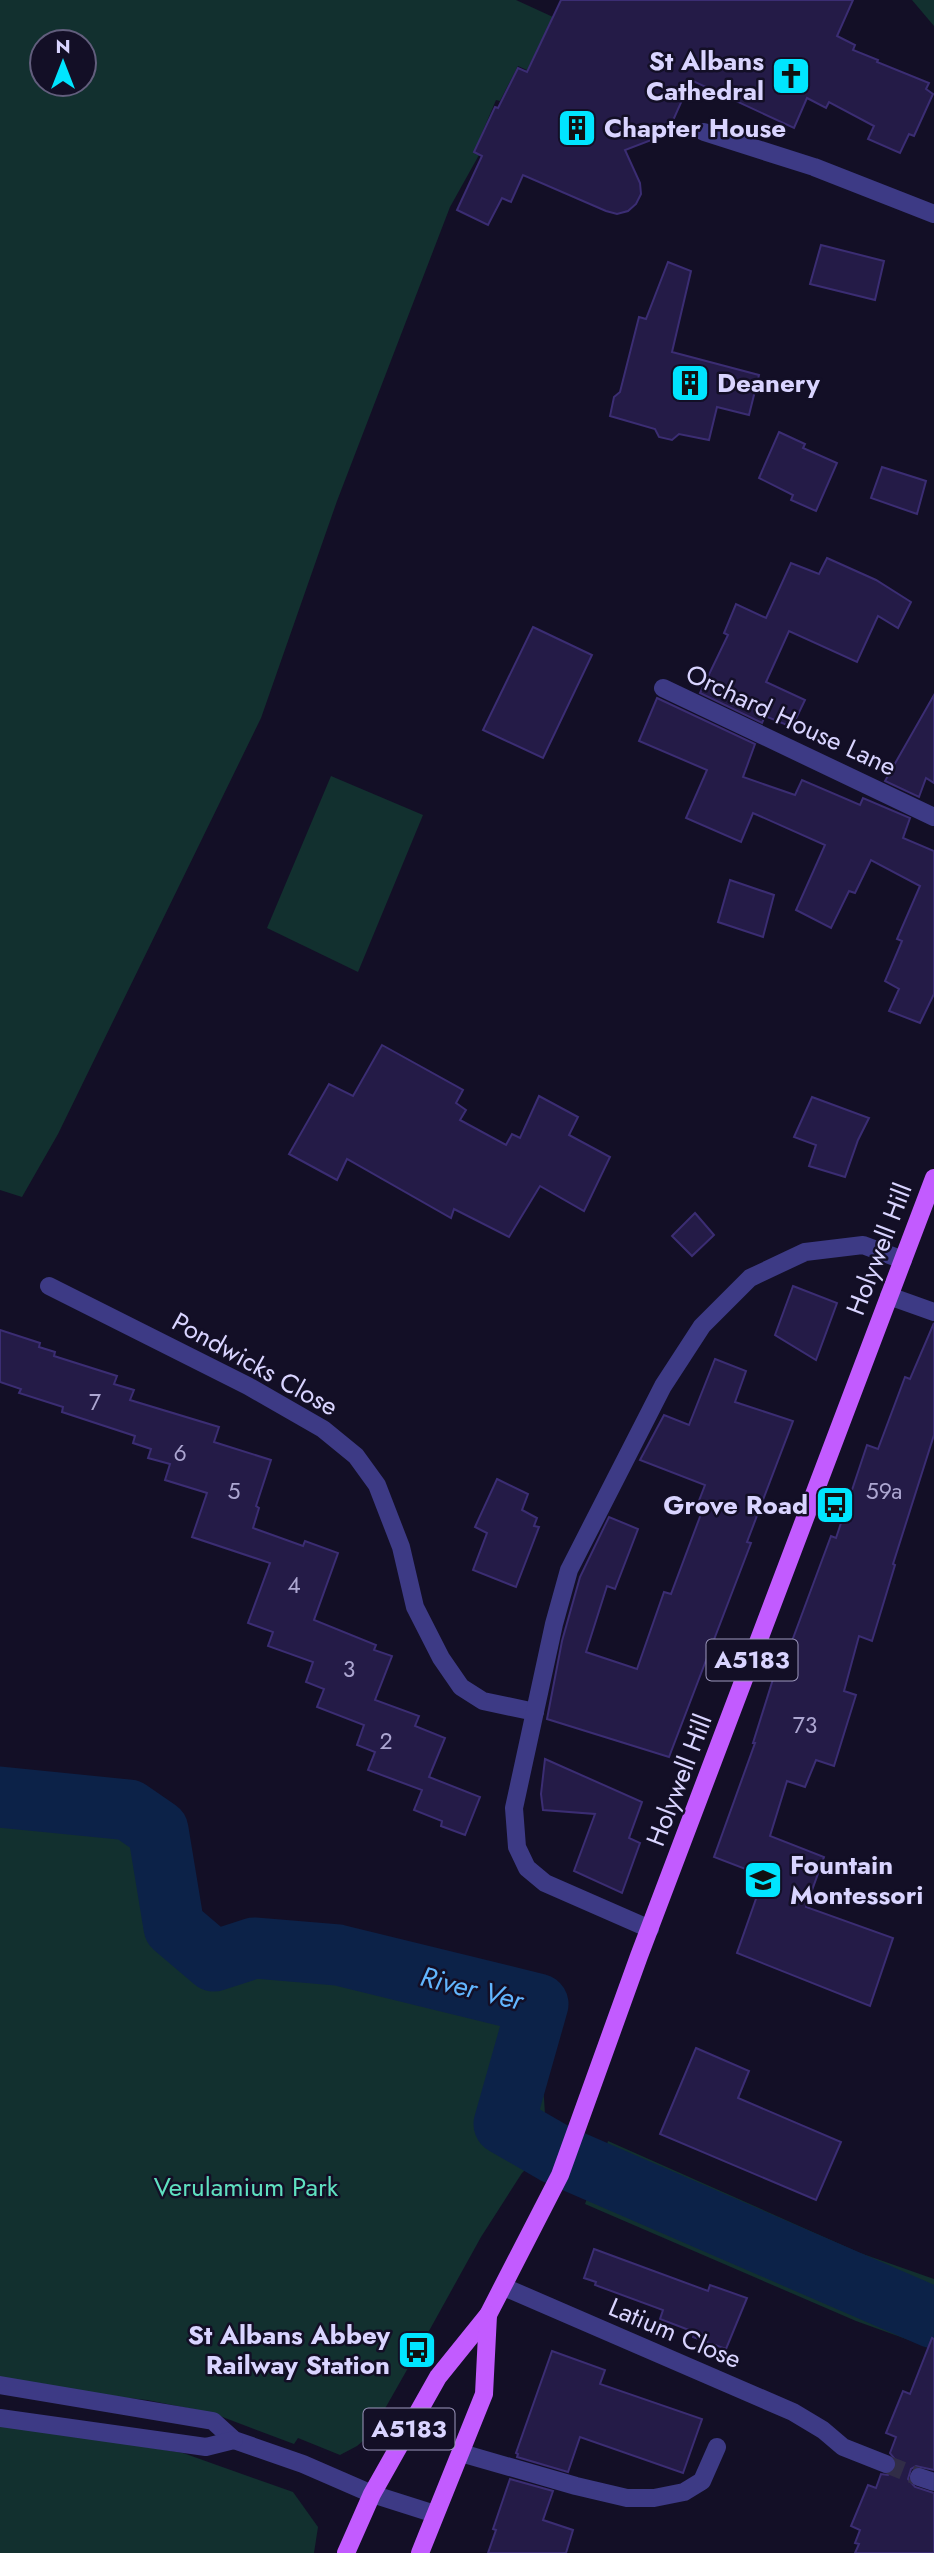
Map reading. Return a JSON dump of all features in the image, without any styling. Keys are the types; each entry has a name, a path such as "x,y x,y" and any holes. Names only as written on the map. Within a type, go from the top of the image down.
{"main road":[{"name":"Holywell Hill","path":"346,2553 372,2494 438,2376 488,2315 504,2287 559,2175 934,1178"},
{"name":"Holywell Hill","path":"420,2553 484,2394 488,2315"}],"street":[{"path":"704,132 814,167 934,214"},
{"name":"Orchard House Lane","path":"663,688 934,817"},
{"path":"650,1929 545,1883 527,1868 517,1847 514,1808 554,1624 569,1570 663,1386 702,1326 750,1278 805,1252 863,1245 904,1260"},
{"name":"Pondwicks Close","path":"49,1286 248,1386 323,1429 356,1456 377,1485 401,1547 415,1607 454,1678 461,1687 483,1701 535,1712"},
{"path":"889,1296 934,1312"},
{"name":"Latium Close","path":"504,2287 793,2412 823,2430 843,2447 886,2464"},
{"path":"0,2385 213,2421 234,2440 303,2464 372,2494 435,2514"},
{"path":"0,2418 206,2447 234,2440"},
{"path":"461,2454 627,2498 654,2498 684,2492 702,2481 717,2447"}],"green space":[{"path":"0,0 516,0 553,17 527,70 518,66 500,101 496,100 474,152 479,155 450,207 337,501 261,718 58,1134 22,1197 0,1190"},
{"path":"912,0 934,0 934,26"},
{"path":"331,776 423,815 358,972 267,928"},
{"name":"Verulamium Park","path":"0,1797 129,1810 158,1830 174,1927 214,1960 254,1948 338,1955 538,2004 546,2130 532,2163 522,2173 481,2237 424,2340 419,2338 407,2358 412,2361 370,2435 357,2446 340,2455 298,2438 294,2444 212,2413 147,2400 0,2385"},
{"path":"608,2141 860,2253 934,2279 934,2349 856,2321 585,2204"},
{"path":"0,2423 183,2453 293,2492 318,2527 314,2553 0,2553"}],"building":[{"name":"St Albans Cathedral","path":"561,0 853,0 837,36 855,45 853,50 929,83 926,89 933,94 914,136 909,134 900,153 868,139 874,126 829,102 826,108 807,98 794,128 691,80 667,134 625,150 640,183 641,194 636,204 628,211 617,214 606,211 523,175 511,202 502,198 488,225 457,210 482,156 474,152 495,107 498,108 518,68 527,72"},
{"path":"821,245 884,261 875,300 810,284"},
{"name":"Deanery","path":"668,262 691,271 672,352 759,375 749,415 717,407 709,440 679,434 672,440 659,437 655,429 610,416 614,397 620,392 639,317 646,319"},
{"path":"779,432 805,444 803,448 837,463 816,511 791,500 793,495 759,478"},
{"path":"882,467 926,481 917,514 871,498"},
{"path":"827,558 876,580 911,602 898,628 878,616 857,662 789,631 766,682 805,700 792,727 765,716 762,723 700,693 728,635 724,633 736,604 766,618 791,563 819,574"},
{"path":"533,627 592,655 543,758 483,730"},
{"path":"934,695 934,783 926,778 919,797 885,781"},
{"path":"657,698 755,744 743,777 795,795 802,780 860,805 863,798 910,818 903,838 934,851 934,994 920,1023 889,1011 899,989 885,981 902,941 897,939 920,886 871,860 855,893 849,891 831,928 796,910 825,845 753,813 741,842 686,818 707,770 639,741"},
{"path":"730,880 774,895 763,937 718,922"},
{"path":"382,1045 463,1090 456,1103 466,1110 460,1120 506,1145 512,1134 520,1138 539,1096 578,1117 569,1135 610,1157 584,1211 540,1186 509,1237 454,1209 451,1218 347,1159 337,1180 289,1154 329,1084 353,1096"},
{"path":"812,1097 869,1118 845,1177 809,1166 816,1145 794,1137"},
{"path":"695,1213 714,1235 692,1256 672,1236"},
{"path":"793,1286 837,1303 816,1360 775,1335"},
{"path":"934,1323 934,1435 872,1641 859,1636 844,1691 856,1695 834,1766 816,1760 805,1787 787,1781 770,1836 824,1857 806,1907 893,1938 870,2006 737,1953 764,1876 714,1857 755,1743 774,1676 779,1676 831,1536 836,1538 867,1445 878,1449 905,1377 910,1379"},
{"path":"0,1330 40,1343 39,1347 55,1352 54,1356 117,1376 114,1384 134,1390 130,1400 219,1427 214,1442 271,1460 256,1506 259,1508 253,1528 303,1546 305,1541 338,1553 314,1620 376,1645 374,1650 392,1656 375,1700 419,1716 415,1726 445,1738 429,1777 480,1797 465,1835 441,1826 442,1821 414,1810 422,1790 368,1770 375,1752 357,1745 364,1725 317,1707 324,1689 306,1682 313,1662 268,1646 273,1632 248,1623 270,1563 192,1537 207,1493 165,1480 170,1464 148,1458 151,1449 133,1443 135,1436 62,1412 63,1407 19,1393 21,1389 0,1382"},
{"path":"715,1359 746,1371 735,1402 793,1421 747,1542 751,1543 669,1757 547,1719 562,1641 580,1577 609,1517 638,1529 615,1589 607,1586 586,1652 637,1669 664,1592 671,1594 701,1514 695,1511 705,1485 640,1460 664,1415 689,1425"},
{"path":"497,1479 528,1494 522,1510 537,1518 534,1526 539,1527 516,1587 473,1570 487,1533 475,1527"},
{"path":"545,1759 642,1802 629,1838 640,1843 622,1893 574,1871 595,1814 543,1810 541,1794"},
{"path":"696,2048 749,2071 738,2098 841,2142 816,2200 660,2134"},
{"path":"594,2249 708,2291 710,2285 747,2298 726,2349 693,2337 694,2332 660,2319 663,2310 595,2285 596,2282 584,2278"},
{"path":"932,2338 934,2470 916,2466 911,2469 908,2479 915,2487 934,2493 934,2553 855,2553 859,2544 855,2543 860,2530 851,2526 868,2485 876,2488 881,2474 888,2475 896,2469 897,2462 890,2453 896,2437 886,2433 903,2391 910,2394"},
{"path":"552,2351 605,2370 600,2384 702,2419 683,2473 580,2437 568,2472 517,2457 516,2453"},
{"path":"510,2479 553,2491 543,2520 573,2530 566,2553 488,2553"}],"waterway":[{"name":"River Ver","path":"0,1797 129,1810 158,1830 174,1927 214,1961 254,1948 338,1955 538,2004 504,2124 556,2154 934,2318"}],"tunnel":[{"path":"886,2464 919,2477"}],"place":[{"name":"St Albans Cathedral","path":"791,76"},
{"name":"Chapter House","path":"577,128"},
{"name":"Deanery","path":"690,383"},
{"name":"Grove Road","path":"835,1505"},
{"name":"Fountain Montessori","path":"763,1880"},
{"name":"St Albans Abbey Railway Station","path":"417,2350"}]}
